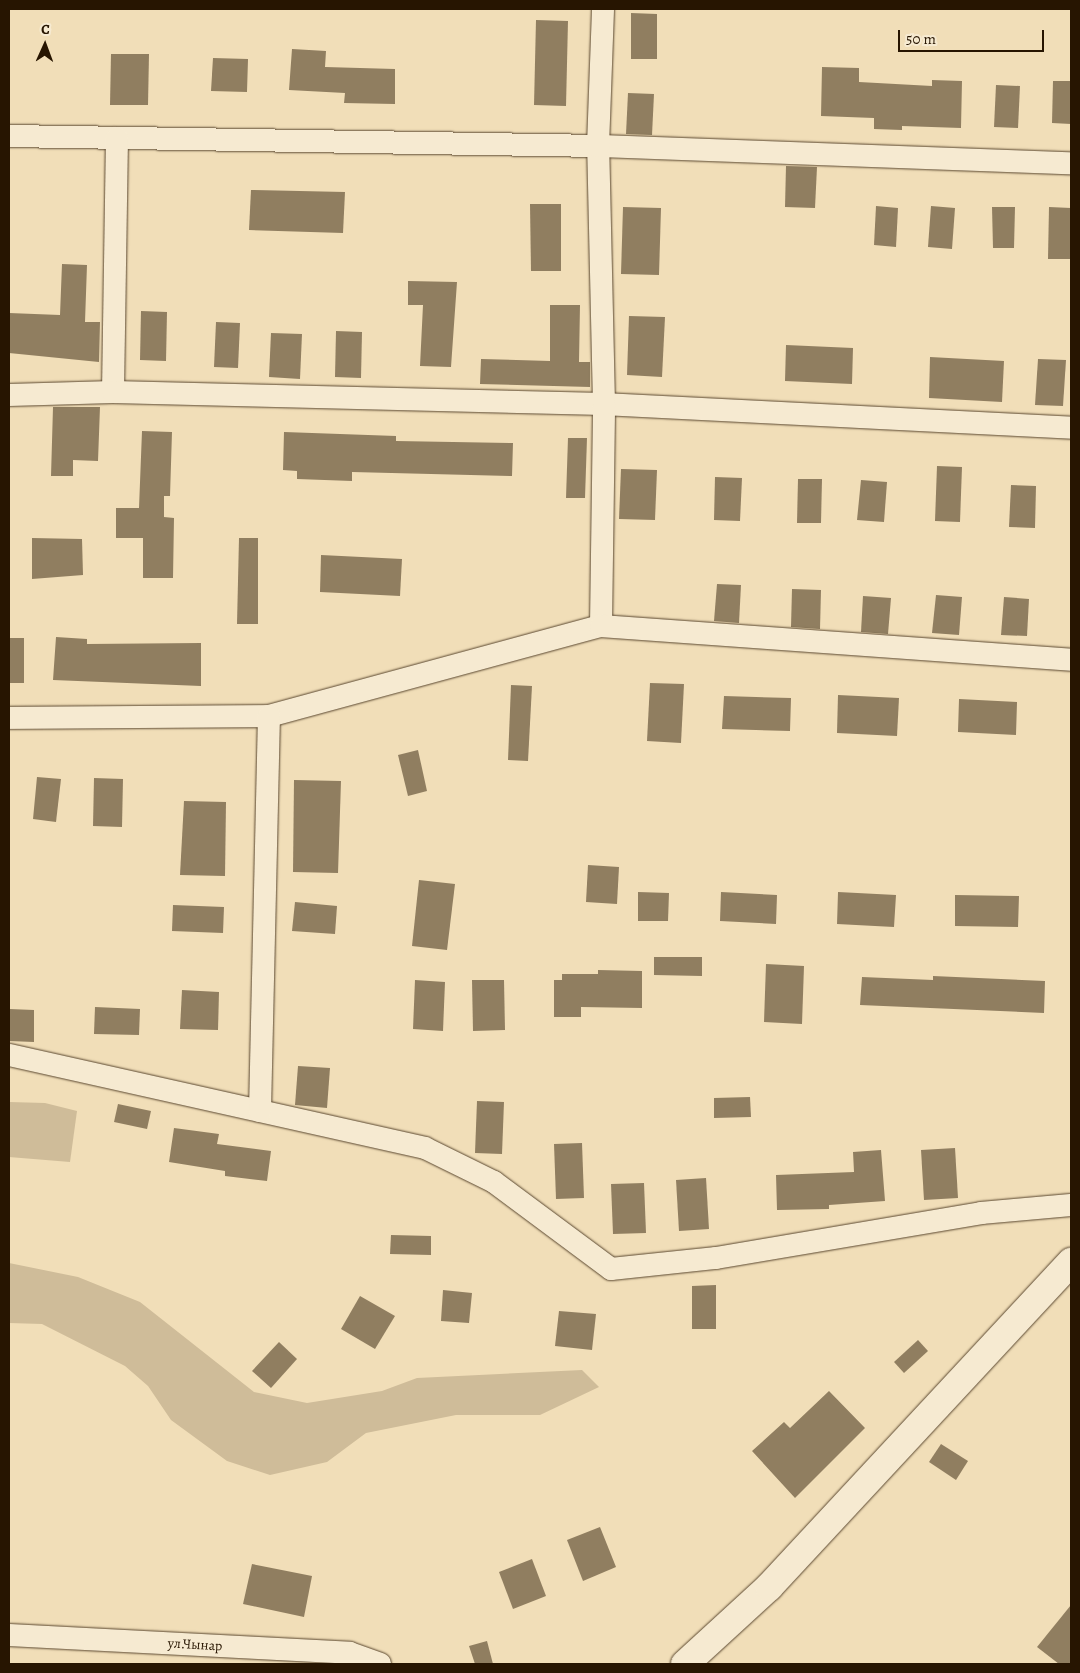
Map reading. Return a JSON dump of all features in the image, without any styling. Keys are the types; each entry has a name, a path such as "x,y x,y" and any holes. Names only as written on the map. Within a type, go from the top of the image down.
{"street":[{"path":"601,626 604,404 598,146 603,9"},
{"path":"9,136 598,146 1071,162"},
{"path":"113,392 117,138"},
{"path":"9,395 113,392 604,404 1071,428"},
{"path":"9,718 269,716 601,626 1071,660"},
{"path":"260,1111 269,716"},
{"path":"9,1055 425,1148 494,1182 611,1269 716,1258 981,1213 1071,1205"},
{"path":"685,1664 769,1586 1071,1262"},
{"name":"ул.Чынар","path":"9,1635 350,1653 380,1664"}],"shaded area":[{"path":"9,1102 45,1103 77,1111 70,1162 9,1157"},
{"path":"9,1263 78,1277 140,1302 254,1392 307,1403 382,1391 417,1378 582,1370 599,1387 540,1415 456,1415 366,1433 327,1462 270,1475 227,1461 171,1420 148,1386 125,1366 42,1324 9,1323"}],"building":[{"path":"631,13 657,14 657,59 631,59"},
{"path":"536,20 568,21 566,106 534,105"},
{"path":"292,49 326,51 325,67 395,69 395,104 344,103 345,93 289,90"},
{"path":"111,54 149,54 148,105 110,105"},
{"path":"213,58 248,59 247,92 211,91"},
{"path":"822,67 859,68 859,82 932,86 932,80 962,81 961,128 902,126 902,130 874,129 874,118 821,116"},
{"path":"1053,81 1071,81 1071,124 1052,123"},
{"path":"996,85 1020,86 1018,128 994,127"},
{"path":"628,93 654,94 652,135 626,134"},
{"path":"786,166 817,167 815,208 785,207"},
{"path":"251,190 345,192 343,233 249,230"},
{"path":"530,204 561,204 561,271 531,271"},
{"path":"876,206 898,208 896,247 874,245"},
{"path":"931,206 955,208 952,249 928,247"},
{"path":"623,207 661,208 659,275 621,274"},
{"path":"992,207 1015,207 1014,248 993,248"},
{"path":"1049,207 1071,208 1071,259 1048,259"},
{"path":"62,264 87,265 85,322 100,322 99,362 9,353 9,313 60,315"},
{"path":"408,281 457,282 451,367 420,366 423,305 408,305"},
{"path":"550,305 580,305 579,362 590,362 590,387 480,384 481,359 550,361"},
{"path":"141,311 167,312 166,361 140,360"},
{"path":"629,316 665,317 662,377 627,375"},
{"path":"216,322 240,323 238,368 214,367"},
{"path":"336,331 362,332 361,378 335,377"},
{"path":"271,333 302,334 300,379 269,377"},
{"path":"786,345 853,348 852,384 785,381"},
{"path":"930,357 1004,361 1002,402 929,398"},
{"path":"1038,359 1066,360 1063,406 1035,405"},
{"path":"53,407 100,407 98,461 73,460 73,476 51,476"},
{"path":"142,431 172,432 170,496 164,496 164,517 174,518 173,578 143,578 143,538 116,538 116,508 139,508"},
{"path":"284,432 396,436 396,441 513,443 512,476 352,472 352,481 297,479 297,471 283,470"},
{"path":"568,438 587,438 585,498 566,498"},
{"path":"937,466 962,467 960,522 935,521"},
{"path":"621,469 657,470 655,520 619,519"},
{"path":"715,477 742,478 740,521 714,520"},
{"path":"798,479 822,479 821,523 797,523"},
{"path":"861,480 887,482 884,522 857,520"},
{"path":"1011,485 1036,486 1035,528 1009,527"},
{"path":"32,538 82,539 83,575 32,579"},
{"path":"239,538 258,538 258,624 237,624"},
{"path":"321,555 402,559 400,596 320,592"},
{"path":"717,584 741,585 739,623 714,621"},
{"path":"792,589 821,590 820,629 791,627"},
{"path":"936,595 962,597 959,635 932,633"},
{"path":"863,596 891,598 888,634 861,632"},
{"path":"1004,597 1029,599 1027,636 1001,635"},
{"path":"56,637 87,639 87,644 201,643 201,686 53,680"},
{"path":"9,638 24,638 24,683 9,683"},
{"path":"650,683 684,684 681,743 647,741"},
{"path":"511,685 532,686 528,761 508,760"},
{"path":"838,695 899,698 897,736 837,733"},
{"path":"724,696 791,698 790,731 722,729"},
{"path":"959,699 1017,702 1016,735 958,732"},
{"path":"418,750 427,791 408,796 398,755"},
{"path":"37,777 61,779 56,822 33,819"},
{"path":"94,778 123,779 122,827 93,826"},
{"path":"294,780 341,781 338,873 293,872"},
{"path":"184,801 226,802 225,876 180,875"},
{"path":"588,865 619,867 617,904 586,902"},
{"path":"419,880 455,884 447,950 412,946"},
{"path":"638,892 669,893 668,921 638,921"},
{"path":"721,892 777,895 776,924 720,921"},
{"path":"838,892 896,895 894,927 837,924"},
{"path":"955,895 1019,896 1018,927 955,926"},
{"path":"295,902 337,906 335,934 292,931"},
{"path":"173,905 224,907 223,933 172,931"},
{"path":"654,957 702,957 702,976 654,975"},
{"path":"766,964 804,966 802,1024 764,1022"},
{"path":"598,970 642,971 642,1008 581,1007 581,1017 554,1017 554,980 562,980 562,974 598,974"},
{"path":"933,976 1045,981 1044,1013 860,1005 862,977 933,980"},
{"path":"415,980 445,982 443,1031 413,1029"},
{"path":"472,980 504,980 505,1030 473,1031"},
{"path":"182,990 219,992 218,1030 180,1029"},
{"path":"95,1007 140,1009 139,1035 94,1034"},
{"path":"9,1009 34,1010 34,1042 9,1041"},
{"path":"298,1066 330,1068 327,1108 295,1105"},
{"path":"750,1097 751,1117 714,1118 714,1098"},
{"path":"477,1101 504,1102 502,1154 475,1153"},
{"path":"118,1104 151,1111 147,1129 114,1122"},
{"path":"174,1128 219,1134 217,1144 271,1151 267,1181 225,1176 225,1171 169,1162"},
{"path":"582,1143 584,1198 556,1199 554,1144"},
{"path":"955,1148 958,1198 924,1200 921,1150"},
{"path":"881,1150 885,1201 829,1205 829,1209 777,1210 776,1175 854,1172 853,1152"},
{"path":"706,1178 709,1229 679,1231 676,1180"},
{"path":"644,1183 646,1233 613,1234 611,1184"},
{"path":"391,1235 431,1236 431,1255 390,1254"},
{"path":"716,1285 716,1329 692,1329 692,1286"},
{"path":"443,1290 472,1293 469,1323 441,1321"},
{"path":"360,1296 395,1316 375,1349 341,1329"},
{"path":"559,1311 596,1314 592,1350 555,1346"},
{"path":"918,1340 928,1351 904,1373 894,1362"},
{"path":"279,1342 297,1359 271,1388 252,1371"},
{"path":"829,1391 865,1428 795,1498 752,1451 784,1422 790,1428"},
{"path":"941,1444 968,1461 956,1480 929,1462"},
{"path":"600,1527 616,1567 583,1581 567,1540"},
{"path":"532,1559 546,1596 513,1609 499,1572"},
{"path":"252,1564 312,1576 304,1617 243,1604"},
{"path":"1071,1605 1071,1664 1059,1664 1037,1647"},
{"path":"487,1641 493,1664 475,1664 469,1646"}]}
